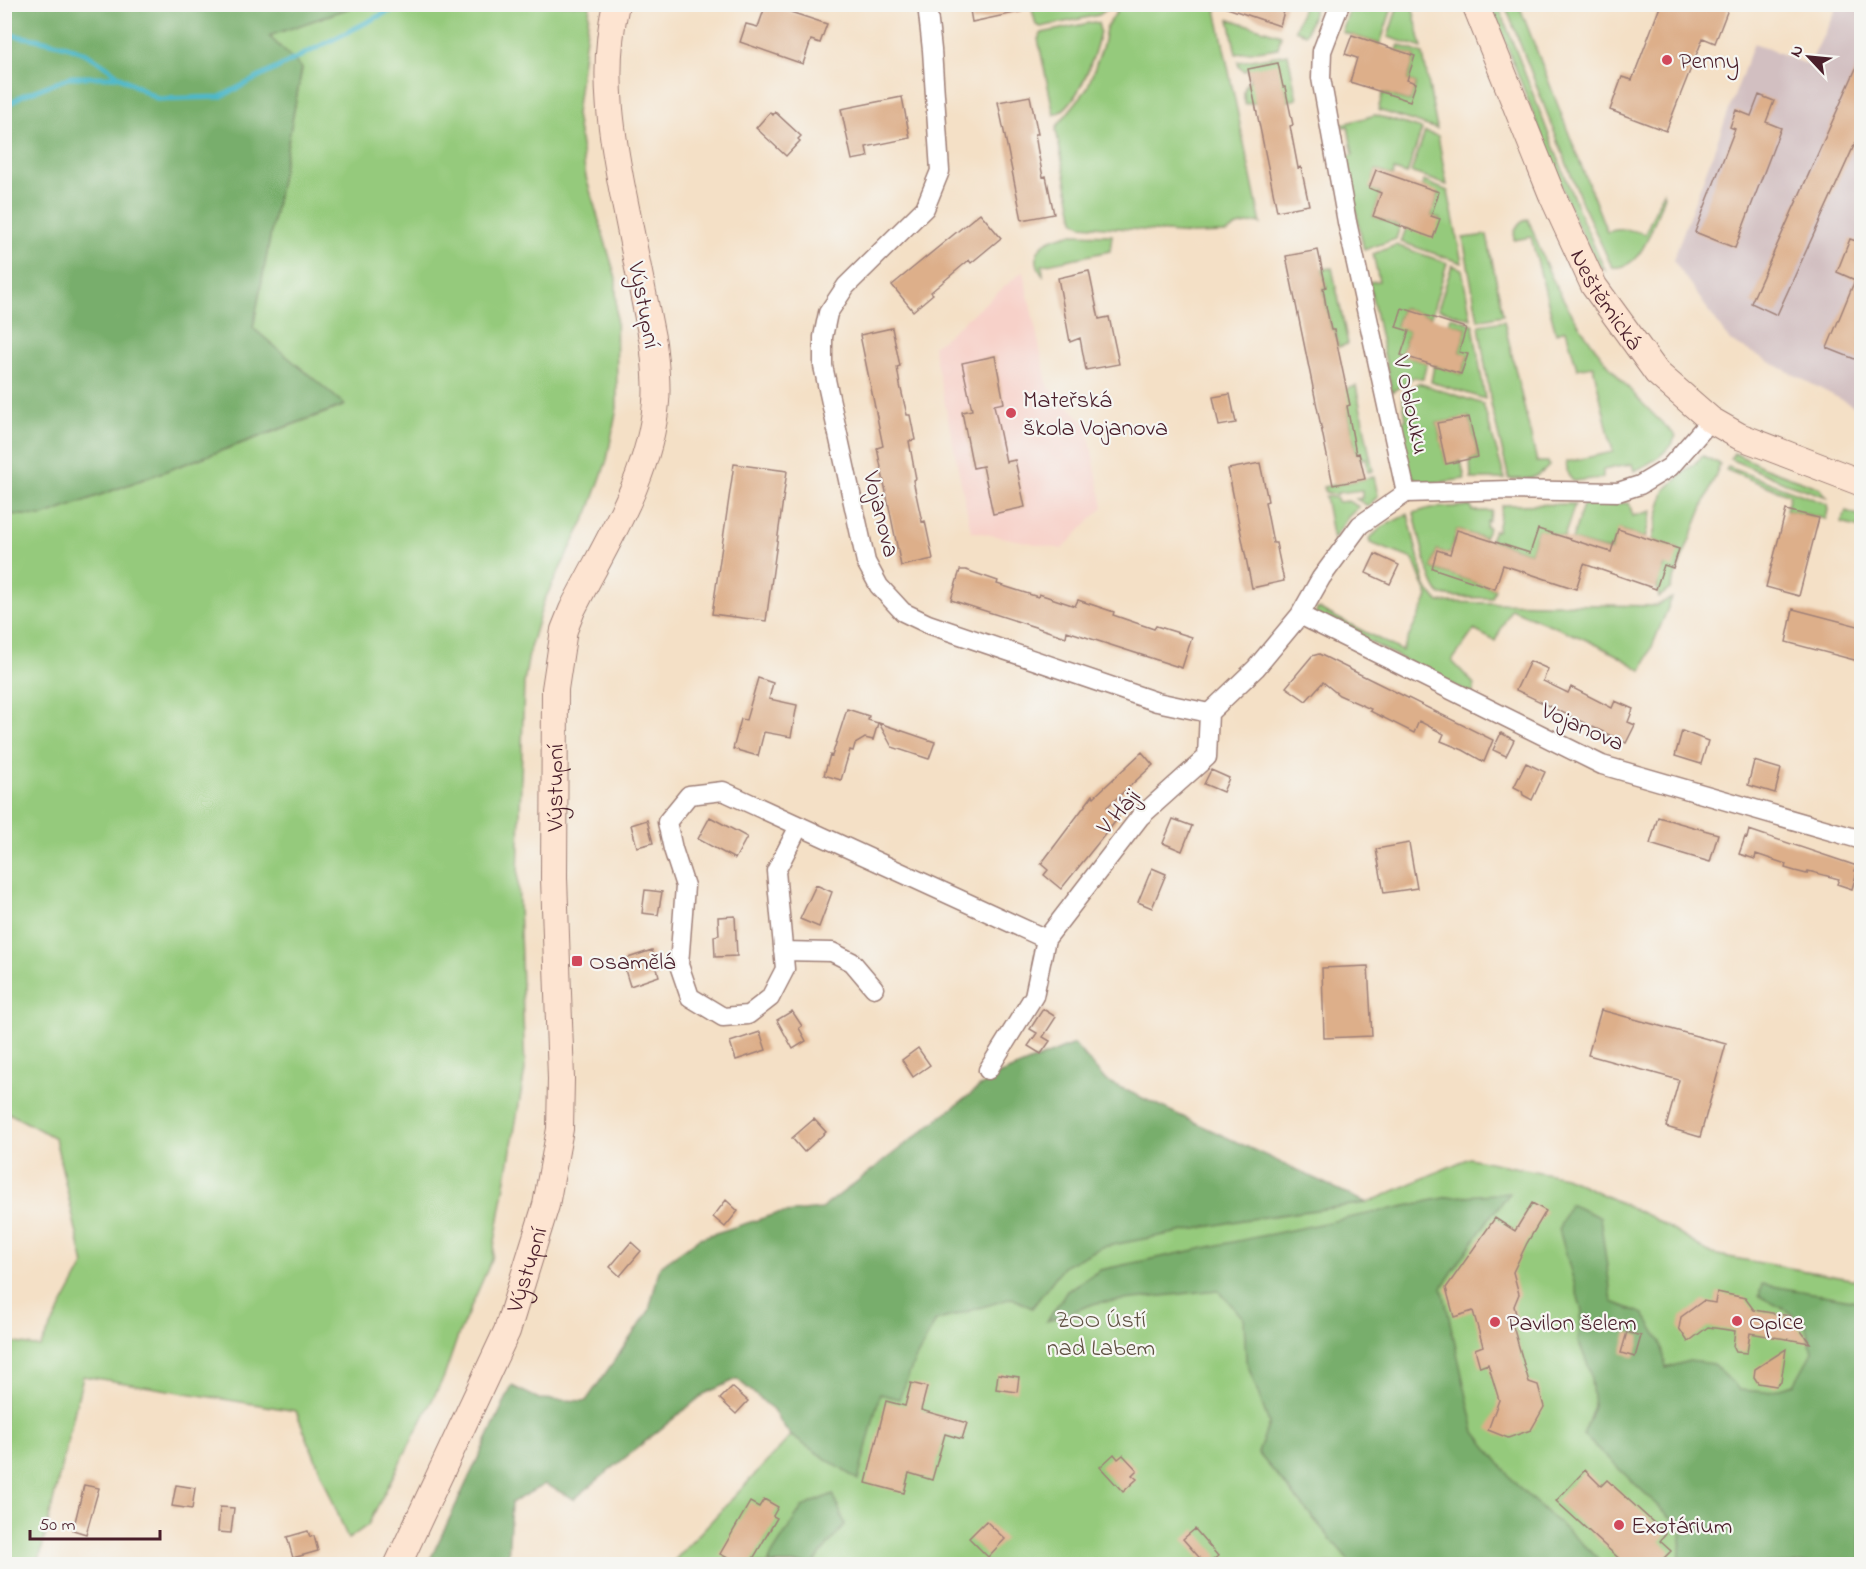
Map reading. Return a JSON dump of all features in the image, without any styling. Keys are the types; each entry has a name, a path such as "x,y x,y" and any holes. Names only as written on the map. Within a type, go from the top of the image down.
{"street":[{"name":"Výstupní","path":"398,1564 507,1331 546,1205 560,1129 561,1079 554,878 554,715 557,667 564,630 572,610 639,479 647,452 656,403 657,373 653,343 610,120 608,57 610,28 616,4"},
{"name":"Vojanova","path":"927,4 933,50 940,171 925,208 846,286 828,313 823,337 823,366 866,562 879,586 903,612 928,624 1146,698 1209,713"},
{"name":"V Oblouku","path":"1340,4 1322,51 1321,78 1347,222 1406,493 1510,490 1618,492 1640,485 1670,467 1711,420"},
{"name":"Neštěmická","path":"1475,4 1552,195 1594,286 1657,373 1711,420 1738,436 1862,483"},
{"path":"1209,713 1256,668 1300,615 1321,578 1360,525 1406,493"},
{"name":"Vojanova","path":"1300,615 1602,765 1862,840"},
{"name":"V Háji","path":"988,1070 1034,996 1046,939 1140,817 1207,757 1209,713"},
{"path":"799,826 776,871 784,969 770,998 748,1015 723,1017 690,997 679,965 685,886 673,849 668,822 689,795 723,791 1046,939"},
{"path":"783,951 832,952 852,962 874,988"}],"shaded area":[{"path":"1838,5 1861,5 1861,410 1730,341 1673,260 1754,43 1809,65"},
{"name":"Mateřská škola Vojanova","path":"1023,271 1048,386 1087,425 1103,507 1062,549 971,531 933,346"}],"green space":[{"path":"5,4 358,5 269,36 302,68 253,328 345,405 43,516 5,514"},
{"path":"1031,4 1113,5 1099,15 1041,27 1036,25"},
{"path":"1304,4 1316,5 1306,34 1295,30"},
{"path":"358,5 590,5 576,114 586,177 616,278 617,408 607,460 589,511 544,601 530,648 524,683 518,877 525,1070 492,1259 458,1336 444,1377 368,1525 348,1539 296,1411 83,1376 39,1561 5,1564 4,1341 40,1347 84,1265 55,1138 5,1111 5,514 43,516 344,406 253,328 302,68 268,36"},
{"path":"1121,5 1215,5 1261,224 1258,222 1237,226 1226,233 1191,234 1081,225 1074,220 1056,130 1087,89 1103,45 1106,28"},
{"path":"1351,5 1393,5 1380,44 1342,32"},
{"path":"1398,5 1412,5 1422,48 1388,37"},
{"path":"1491,5 1498,5 1582,219 1605,270 1598,265 1574,218"},
{"path":"1505,5 1519,5 1607,232 1626,230 1645,234 1663,192 1664,196 1646,242 1640,253 1623,266 1612,267 1582,203"},
{"path":"1229,19 1281,35 1278,48 1236,54"},
{"path":"1098,23 1100,31 1085,79 1071,101 1063,110 1054,115 1038,39 1042,33"},
{"path":"1399,45 1423,54 1437,129 1378,110 1383,93 1410,101 1416,83 1407,80 1415,56 1397,50"},
{"path":"1288,54 1297,99 1288,101 1285,87 1255,103 1245,104 1244,91 1250,79 1248,69 1244,71 1239,67 1238,62"},
{"path":"1375,115 1422,129 1407,174 1394,170 1393,176 1376,170 1370,188 1381,193 1373,216 1400,226 1396,239 1364,250 1345,157 1353,155 1348,126 1343,127 1343,124"},
{"path":"1425,132 1438,136 1447,185 1411,172"},
{"path":"1423,181 1448,191 1462,263 1401,242 1406,228 1440,219 1431,216 1439,193 1422,186"},
{"path":"1528,219 1551,276 1580,326 1625,384 1676,436 1669,447 1658,457 1634,471 1632,464 1603,470 1603,478 1573,481 1568,475 1566,462 1613,452 1593,366 1577,369 1566,330 1556,333 1531,237 1514,240 1517,227"},
{"path":"1070,234 1112,235 1110,251 1042,265 1043,275 1037,262 1037,255 1042,245"},
{"path":"1487,235 1503,315 1478,320 1463,238"},
{"path":"1396,245 1447,263 1431,317 1402,308 1396,326 1409,331 1401,355 1427,363 1423,379 1414,377 1392,392 1369,282 1379,281 1373,254"},
{"path":"1452,265 1462,269 1471,319 1438,309"},
{"path":"1332,268 1348,344 1338,347 1335,330 1331,330 1323,288 1326,287 1322,269"},
{"path":"1451,317 1473,324 1485,399 1431,382 1434,365 1461,374 1468,355 1459,352 1466,328 1449,323"},
{"path":"1504,321 1537,462 1548,462 1549,466 1540,474 1526,479 1509,479 1491,404 1479,325"},
{"path":"1418,383 1483,404 1505,479 1471,479 1470,459 1478,457 1469,417 1437,423 1446,463 1461,461 1465,479 1428,483 1417,480 1413,476 1407,463 1397,422 1406,420 1402,394"},
{"path":"1356,386 1373,471 1368,472 1366,458 1361,459 1360,453 1356,454 1347,406 1346,389"},
{"path":"1734,453 1763,467 1820,488 1827,497 1786,483 1730,459"},
{"path":"1703,456 1720,464 1670,589 1659,597 1657,583 1659,577 1679,549 1652,540 1663,495 1665,490"},
{"path":"1728,467 1827,504 1826,519 1786,510 1790,495 1726,470"},
{"path":"1374,477 1378,496 1368,506 1356,499 1362,498 1362,490 1337,493 1337,495 1325,492 1323,487"},
{"path":"1325,496 1337,498 1338,502 1348,501 1359,507 1348,517 1333,540"},
{"path":"1629,503 1633,516 1652,511 1645,538 1619,529 1611,551 1572,540 1583,505"},
{"path":"1575,504 1564,537 1538,530 1530,553 1490,540 1494,530 1497,531 1502,505"},
{"path":"1471,506 1472,511 1492,511 1487,521 1486,527 1489,528 1484,538 1457,530 1450,554 1437,550 1432,568 1495,589 1492,598 1440,594 1428,569 1414,513 1430,508"},
{"path":"1846,511 1861,516 1861,528 1841,523"},
{"path":"1408,514 1425,585 1439,602 1655,606 1672,598 1642,671 1595,644 1511,609 1495,641 1474,630 1452,661 1475,685 1472,695 1316,614 1317,609 1320,609 1402,651 1428,597 1413,559 1370,543 1369,539 1382,527"},
{"name":"ZOO Ústí nad Labem","path":"1074,1044 1106,1081 1367,1203 1469,1158 1565,1177 1651,1217 1712,1254 1861,1281 1861,1564 671,1564 791,1436"},
{"path":"1074,1044 1106,1081 1367,1203 1243,1220 1102,1247 1063,1267 1032,1308 1012,1298 936,1321 914,1362 899,1399 880,1394 858,1480 791,1436 771,1408 737,1379 704,1394 574,1499 545,1484 511,1503 506,1564 428,1564 512,1386 539,1399 586,1401 649,1311 660,1266 700,1238 776,1214 821,1209 993,1077"},
{"path":"1510,1193 1490,1217 1442,1287 1475,1432 1519,1488 1605,1564 1352,1564 1258,1453 1269,1423 1246,1360 1244,1319 1218,1290 1096,1303 1047,1321 1067,1291 1100,1270 1448,1197"},
{"path":"1569,1204 1600,1217 1612,1302 1644,1314 1661,1342 1666,1368 1689,1361 1713,1364 1740,1390 1767,1392 1794,1384 1812,1352 1804,1320 1759,1296 1762,1284 1861,1302 1861,1564 1677,1564 1682,1528 1583,1435 1594,1406 1590,1371 1578,1340 1582,1311 1559,1229"},
{"path":"833,1494 845,1524 813,1564 768,1564 802,1507"}],"building":[{"path":"766,4 827,24 820,43 811,40 803,64 740,42 746,24 758,27"},
{"path":"969,4 1023,4 1024,11 972,22"},
{"path":"1224,4 1286,4 1280,26 1224,7"},
{"name":"Penny","path":"1661,4 1730,4 1715,43 1703,38 1666,131 1610,110 1622,77 1632,80"},
{"path":"1352,35 1415,56 1407,80 1416,83 1410,101 1350,82 1357,58 1345,54"},
{"path":"1862,55 1862,128 1777,315 1751,303"},
{"path":"1278,63 1293,125 1290,126 1298,168 1301,167 1309,205 1277,211 1248,69"},
{"path":"1759,95 1774,101 1766,122 1781,128 1735,248 1695,232 1735,129 1730,127 1736,110 1751,116"},
{"path":"1030,96 1038,134 1035,134 1043,177 1046,176 1054,214 1022,220 998,102"},
{"path":"902,97 910,138 866,147 868,157 852,160 841,109"},
{"path":"770,112 773,115 775,112 801,136 798,139 800,141 786,156 756,128"},
{"path":"1376,170 1439,192 1431,216 1440,219 1433,238 1373,216 1381,193 1369,188"},
{"path":"980,213 1001,238 971,263 969,260 931,292 933,294 913,311 892,285"},
{"path":"1850,239 1862,243 1862,362 1827,348 1855,280 1837,272"},
{"path":"1318,250 1326,287 1323,288 1326,306 1331,330 1334,330 1350,405 1347,406 1356,454 1359,453 1365,479 1333,485 1286,256"},
{"path":"1089,271 1099,319 1109,317 1119,364 1086,370 1080,338 1070,342 1058,278"},
{"path":"1402,308 1466,328 1459,352 1468,354 1461,374 1401,355 1409,331 1396,327"},
{"path":"892,328 900,366 897,367 900,385 915,440 909,441 916,479 913,480 933,559 901,566 877,448 883,446 860,335"},
{"path":"995,356 1004,403 994,405 1006,462 1015,460 1025,507 993,514 983,466 973,468 962,412 972,410 962,363"},
{"path":"1230,394 1236,423 1219,426 1213,397"},
{"path":"1469,417 1478,457 1446,464 1437,423"},
{"path":"1260,463 1268,501 1265,502 1273,543 1276,543 1284,581 1252,588 1228,469"},
{"path":"734,464 787,471 766,621 712,614"},
{"path":"1786,510 1819,518 1799,596 1766,587"},
{"path":"1538,529 1611,552 1618,529 1679,549 1673,568 1664,565 1656,589 1584,564 1576,589 1503,565 1495,589 1432,568 1437,550 1450,554 1457,530 1530,553"},
{"path":"1375,554 1399,565 1390,584 1366,573"},
{"path":"960,570 998,581 997,584 1038,597 1039,594 1075,606 1078,600 1154,629 1156,626 1192,637 1182,668 1067,631 1066,637 951,600"},
{"path":"1793,609 1862,627 1862,662 1786,642"},
{"path":"1319,654 1493,740 1484,762 1441,741 1444,734 1419,721 1414,733 1370,711 1371,709 1339,695 1323,682 1306,701 1286,687 1312,656"},
{"path":"1530,661 1548,669 1543,681 1568,693 1571,687 1612,708 1615,701 1633,709 1628,722 1635,725 1626,743 1516,690"},
{"path":"758,678 773,683 769,699 797,705 791,737 764,732 758,756 733,749 741,719 746,720"},
{"path":"847,709 869,716 868,720 878,723 873,740 865,738 855,744 853,751 850,750 841,780 824,775"},
{"path":"879,723 935,742 929,759 892,747"},
{"path":"1682,731 1708,741 1701,764 1675,756"},
{"path":"1501,733 1514,740 1506,756 1493,750"},
{"path":"1142,752 1153,765 1107,807 1119,817 1061,889 1044,875 1048,870 1041,864 1093,795 1094,797"},
{"path":"1754,761 1781,769 1775,793 1748,785"},
{"path":"1526,763 1545,772 1532,800 1514,787"},
{"path":"1211,770 1229,778 1223,792 1204,784"},
{"path":"710,817 747,837 735,859 698,839"},
{"path":"1658,817 1718,834 1710,862 1650,844"},
{"path":"1173,819 1192,826 1182,851 1163,843"},
{"path":"647,820 653,843 637,847 631,825"},
{"path":"1749,830 1857,866 1852,889 1837,884 1839,879 1785,868 1786,864 1756,854 1755,859 1739,854"},
{"path":"1409,843 1417,888 1384,893 1376,849"},
{"path":"1152,868 1166,874 1152,908 1138,902"},
{"path":"816,885 832,892 819,927 800,919"},
{"path":"645,890 662,892 658,915 642,913"},
{"path":"735,916 737,956 715,957 714,936 719,935 718,917"},
{"path":"652,950 659,976 630,986 622,960"},
{"path":"1368,966 1372,1036 1324,1038 1322,968"},
{"path":"1043,1009 1056,1017 1043,1037 1050,1041 1041,1054 1028,1046 1037,1033 1030,1029"},
{"path":"1601,1010 1726,1044 1700,1137 1666,1127 1679,1080 1588,1055"},
{"path":"792,1011 802,1026 799,1028 806,1041 793,1049 777,1020"},
{"path":"760,1032 766,1050 736,1060 730,1042"},
{"path":"918,1048 930,1065 913,1077 902,1060"},
{"path":"814,1119 826,1132 804,1152 792,1138"},
{"path":"726,1200 738,1211 725,1227 713,1217"},
{"name":"Pavilon šelem","path":"1532,1203 1546,1211 1513,1272 1519,1294 1514,1306 1517,1318 1513,1326 1529,1382 1538,1385 1544,1407 1531,1430 1508,1438 1488,1430 1499,1400 1488,1364 1480,1367 1475,1349 1483,1346 1473,1311 1454,1317 1446,1288 1495,1218 1515,1231"},
{"path":"631,1242 641,1251 620,1276 610,1267"},
{"name":"Opice","path":"1717,1292 1745,1298 1754,1310 1790,1316 1810,1343 1750,1333 1747,1353 1736,1352 1733,1346 1735,1331 1708,1327 1688,1342 1679,1328 1681,1317 1703,1301 1715,1303"},
{"path":"1627,1332 1641,1336 1635,1357 1621,1353"},
{"path":"1786,1349 1781,1382 1776,1386 1758,1383 1754,1377 1755,1369"},
{"path":"998,1374 1019,1377 1017,1392 996,1389"},
{"path":"911,1383 927,1387 921,1410 967,1423 962,1439 945,1434 932,1480 909,1473 904,1493 866,1483 886,1401 905,1406"},
{"path":"732,1387 748,1401 736,1414 720,1399"},
{"path":"1114,1454 1118,1459 1123,1455 1137,1470 1132,1475 1137,1479 1123,1492 1100,1467"},
{"name":"Exotárium","path":"1585,1470 1601,1486 1607,1480 1666,1534 1660,1541 1671,1551 1658,1564 1625,1564 1556,1501"},
{"path":"84,1485 99,1488 86,1534 73,1530"},
{"path":"176,1485 195,1488 192,1509 172,1506"},
{"path":"764,1499 778,1507 773,1516 777,1518 750,1564 739,1564 720,1554 750,1502 759,1507"},
{"path":"220,1507 234,1508 231,1533 218,1532"},
{"path":"986,1521 1005,1539 988,1557 969,1538"},
{"path":"1195,1529 1218,1556 1208,1564 1205,1564 1183,1539"},
{"path":"308,1531 310,1537 314,1536 318,1551 293,1558 287,1537"}],"waterway":[{"path":"4,108 21,96 71,77 120,77 158,99 220,97 387,12 415,4"},
{"path":"4,34 51,42 78,50 119,76"}],"place":[{"name":"Penny","path":"1667,60"},
{"name":"Mateřská škola Vojanova","path":"1011,413"},
{"name":"Osamělá","path":"577,961"},
{"name":"Opice","path":"1737,1321"},
{"name":"Pavilon šelem","path":"1495,1322"},
{"name":"Exotárium","path":"1619,1525"}]}
